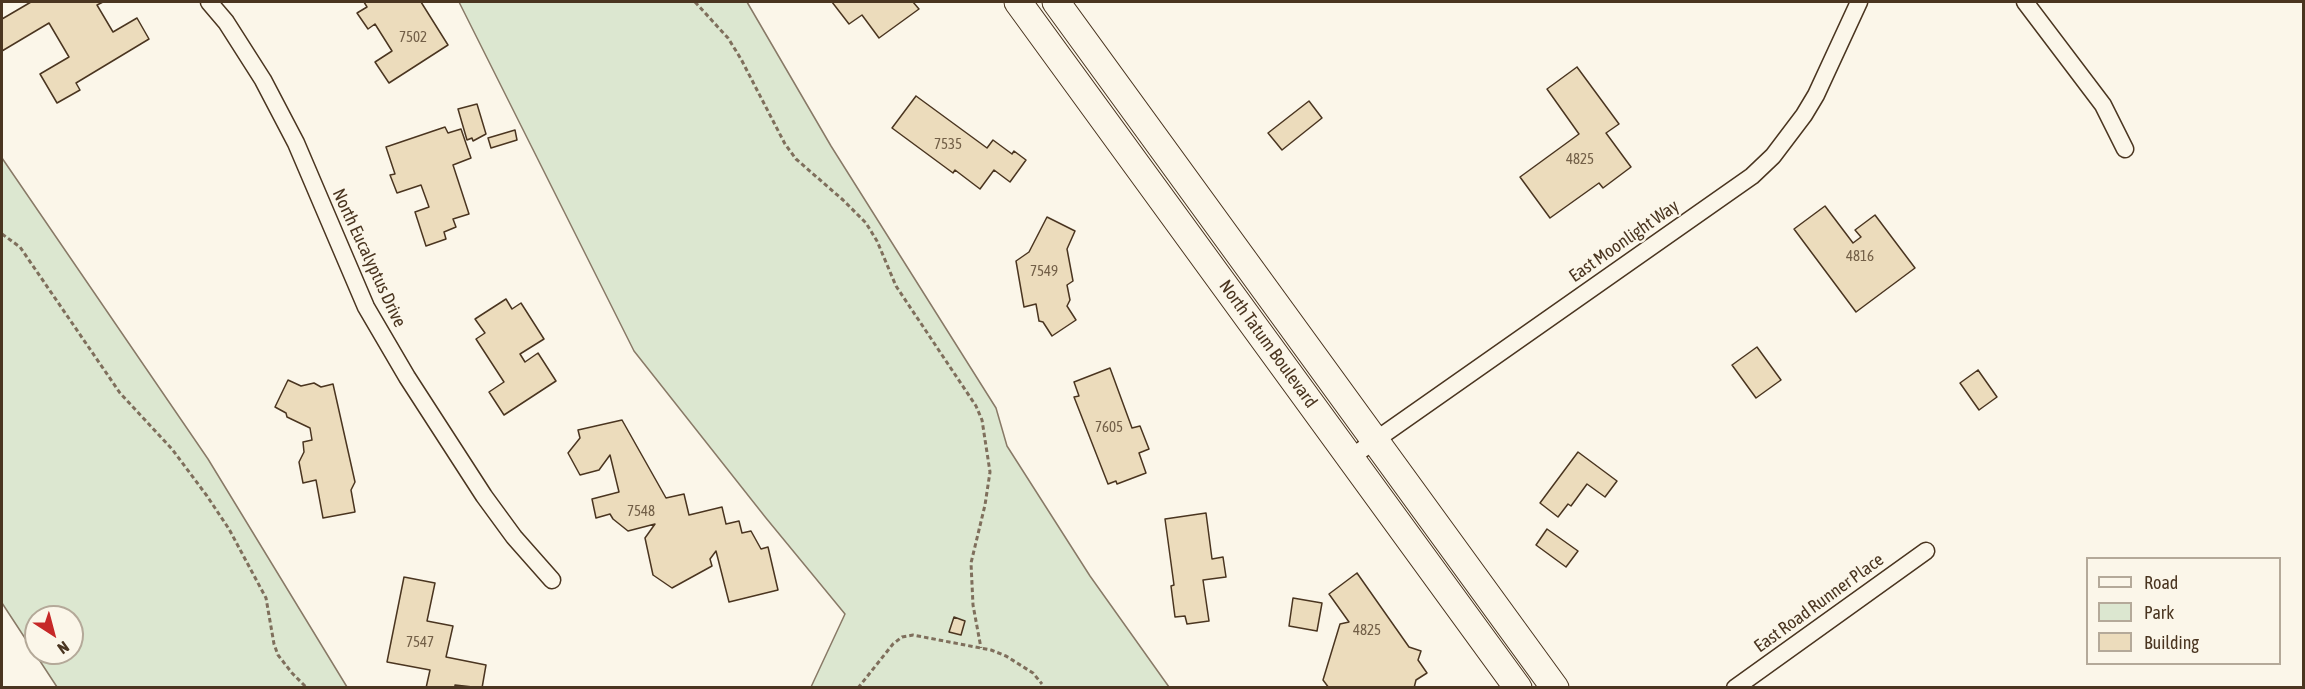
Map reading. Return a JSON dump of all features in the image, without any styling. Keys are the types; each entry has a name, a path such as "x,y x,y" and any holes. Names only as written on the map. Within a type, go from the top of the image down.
{"main road":[{"name":"North Tatum Boulevard","path":"1018,2 1518,687"},
{"name":"North Tatum Boulevard","path":"1056,2 1555,687"}],"street":[{"name":"North Eucalyptus Drive","path":"209,2 226,22 263,80 297,143 366,306 406,377 484,496 514,537 552,580"},
{"name":"East Moonlight Way","path":"1350,458 1752,176 1773,156 1804,115 1816,95 1859,2"},
{"path":"2025,2 2103,105 2126,149"},
{"name":"East Road Runner Place","path":"1735,687 1926,551"}],"path":[{"path":"695,2 732,45 790,151 866,223 877,241 896,286 976,406 982,420 990,472 985,505 971,563 973,605 981,648"},
{"path":"2,234 20,247 120,393 172,449 207,496 229,529 267,598 274,644 278,655 292,674 307,687"},
{"path":"858,687 893,644 902,637 913,635 981,648 1006,656 1021,664 1042,684"}],"green space":[{"path":"459,2 747,2 831,146 996,408 1007,446 1090,576 1169,687 811,687 845,614 634,351"},
{"path":"2,158 208,459 347,687 57,687 43,665 84,665 84,605 24,605 24,637 2,603"}],"building":[{"path":"31,2 103,2 97,5 113,32 137,18 149,39 76,83 80,90 57,103 40,74 69,57 49,23 2,51 2,19"},
{"path":"364,2 421,2 448,45 389,83 375,62 392,51 375,24 368,29 357,13 367,7"},
{"path":"832,2 913,2 919,9 879,38 862,15 849,24"},
{"path":"1577,67 1619,124 1606,133 1631,167 1603,188 1599,183 1550,218 1520,177 1579,134 1547,89"},
{"path":"916,96 987,148 993,140 1012,154 1014,151 1026,160 1010,182 994,170 980,189 955,170 953,173 892,128"},
{"path":"1309,101 1322,118 1282,150 1268,133"},
{"path":"477,104 486,134 473,141 472,138 467,140 458,109"},
{"path":"445,127 448,133 461,129 471,158 453,165 469,214 453,219 456,227 444,232 446,239 426,246 415,212 429,207 421,185 397,193 390,175 395,174 386,147"},
{"path":"515,130 517,140 491,148 488,138"},
{"path":"1825,206 1853,243 1861,237 1855,230 1875,215 1915,268 1856,312 1794,229"},
{"path":"1047,217 1075,231 1067,249 1073,281 1067,285 1070,300 1067,306 1076,320 1052,336 1043,322 1039,321 1036,304 1024,307 1016,261 1029,252"},
{"path":"506,299 512,309 521,303 544,339 520,354 525,362 538,353 556,381 504,415 489,392 504,382 476,339 485,333 475,319"},
{"path":"1757,347 1781,380 1756,398 1732,365"},
{"path":"1110,368 1132,428 1140,426 1149,449 1139,453 1146,473 1117,484 1116,481 1108,484 1074,397 1079,396 1074,382"},
{"path":"1978,370 1997,397 1979,410 1960,383"},
{"path":"288,380 301,386 314,383 321,387 333,384 355,482 351,490 355,512 323,518 316,480 303,483 299,462 304,452 303,442 312,440 310,428 287,417 286,413 275,407"},
{"path":"622,420 666,498 684,494 689,515 722,507 726,524 739,521 742,533 751,531 761,549 768,547 778,590 729,602 716,551 710,559 712,566 672,588 653,575 645,538 655,524 628,531 610,514 596,518 592,499 619,492 610,455 599,470 580,475 568,453 580,438 578,430"},
{"path":"1578,452 1617,481 1605,497 1587,484 1571,506 1568,504 1558,517 1540,503"},
{"path":"1206,513 1212,559 1223,557 1226,577 1203,580 1209,621 1187,624 1185,616 1175,617 1171,586 1174,585 1165,519"},
{"path":"1547,529 1578,551 1566,567 1536,545"},
{"path":"1357,573 1409,647 1421,651 1418,660 1427,673 1416,680 1414,688 1329,688 1323,680 1340,624 1349,622 1329,594"},
{"path":"404,577 435,583 427,621 453,626 446,657 486,665 482,688 455,685 455,688 426,688 430,670 387,662"},
{"path":"1293,598 1322,603 1317,631 1289,626"},
{"path":"954,617 965,621 961,635 949,632"}]}
